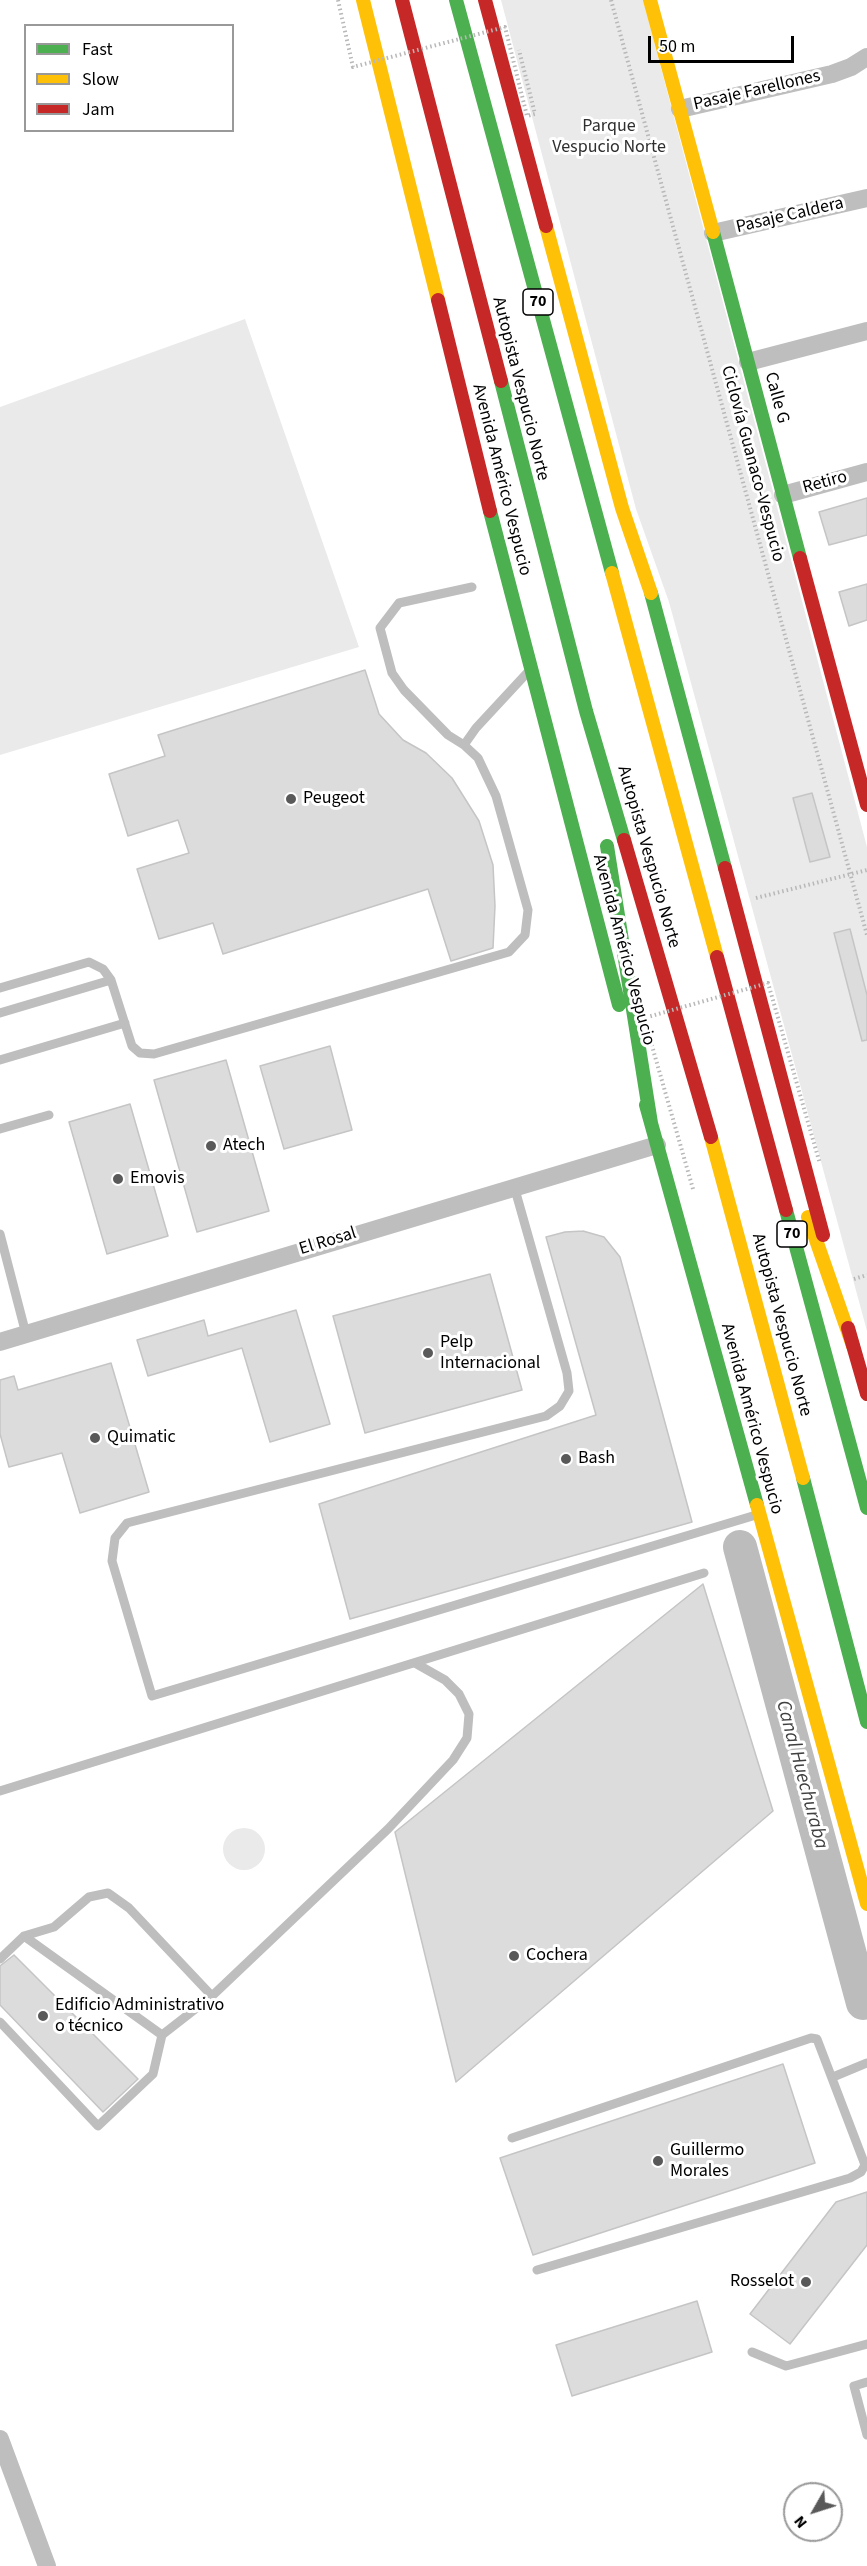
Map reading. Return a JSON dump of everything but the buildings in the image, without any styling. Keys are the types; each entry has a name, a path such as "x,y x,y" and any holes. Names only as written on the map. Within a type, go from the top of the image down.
{"main road":[{"name":"Avenida Américo Vespucio","path":"363,0 530,670 657,1145 867,1904"},
{"name":"Autopista Vespucio Norte","path":"402,0 586,711 726,1188 867,1722"},
{"name":"Autopista Vespucio Norte","path":"456,0 867,1508"},
{"path":"485,0 622,508 655,605 867,1394"},
{"name":"Calle G","path":"651,0 867,805"},
{"path":"586,711 651,1123"},
{"path":"716,959 853,1346"}],"street":[{"name":"Pasaje Farellones","path":"680,109 832,74 851,67 867,57"},
{"name":"Pasaje Caldera","path":"713,233 867,198"},
{"path":"748,362 867,331"},
{"name":"Retiro","path":"783,495 867,472"},
{"name":"El Rosal","path":"0,1342 657,1145"},
{"path":"0,2439 47,2566"}],"lane":[{"path":"0,988 90,962 103,969 111,980 132,1046 140,1053 154,1054 509,952 525,935 528,910 496,796 478,758 448,735 404,690 392,673 380,628 399,603 472,587"},
{"path":"464,745 476,728 530,670"},
{"path":"0,1013 111,980"},
{"path":"0,1060 125,1023"},
{"path":"0,1129 49,1115"},
{"path":"514,1186 567,1373 566,1399 546,1416 127,1523 115,1538 112,1561 152,1696 758,1514"},
{"path":"0,1233 26,1334"},
{"path":"0,1791 704,1573"},
{"path":"0,2022 98,2126 153,2074 162,2035 212,1996 388,1829 453,1760 467,1738 469,1714 459,1694 445,1680 415,1663"},
{"path":"0,1959 24,1936 54,1927 89,1897 108,1893 129,1908 212,1996"},
{"path":"24,1936 162,2035"},
{"path":"512,2138 811,2038 817,2039 821,2044 865,2165 861,2172 850,2178 537,2270"},
{"path":"833,2077 867,2062"},
{"path":"752,2352 786,2366 867,2344"},
{"path":"867,2382 854,2386 867,2435"}],"path":[{"path":"338,0 353,67 505,27 527,116 535,114 519,50"},
{"name":"Ciclovía Guanaco-Vespucio","path":"611,0 867,935"},
{"path":"734,903 867,870"},
{"path":"693,1189 644,1018 768,983 820,1164"}],"green space":[{"name":"Parque Vespucio Norte","path":"501,0 643,0 867,847 867,1331 669,602 636,509"},
{"path":"245,319 359,647 0,755 0,407"},
{"path":"244,1828 259,1834 265,1849 259,1864 244,1870 229,1864 223,1849 229,1834"}],"waterway":[{"name":"Canal Huechuraba","path":"740,1547 863,2003"}],"traffic: fast":[{"path":"456,0 612,573"},
{"path":"713,232 800,558"},
{"path":"501,381 586,711 624,840"},
{"path":"490,511 619,1005"},
{"path":"651,593 725,868"},
{"path":"607,846 651,1123"},
{"path":"646,1105 757,1505"},
{"path":"786,1210 867,1508"},
{"path":"803,1478 867,1722"}],"traffic: slow":[{"path":"363,0 438,300"},
{"path":"650,0 713,232"},
{"path":"546,226 622,508 651,593"},
{"path":"612,573 717,957"},
{"path":"711,1137 803,1478"},
{"path":"808,1217 853,1346"},
{"path":"757,1505 867,1904"}],"traffic: jam":[{"path":"402,0 501,381"},
{"path":"485,0 546,226"},
{"path":"438,300 490,511"},
{"path":"800,558 867,805"},
{"path":"624,840 711,1137"},
{"path":"725,868 823,1235"},
{"path":"717,957 786,1210"},
{"path":"848,1328 867,1394"}],"place":[{"name":"Peugeot","path":"291,799"},
{"name":"Atech","path":"211,1146"},
{"name":"Emovis","path":"118,1179"},
{"name":"Pelp Internacional","path":"428,1353"},
{"name":"Quimatic","path":"95,1438"},
{"name":"Bash","path":"566,1459"},
{"name":"Cochera","path":"514,1956"},
{"name":"Edificio Administrativo o técnico","path":"43,2016"},
{"name":"Guillermo Morales","path":"658,2161"},
{"name":"Rosselot","path":"806,2282"}]}
